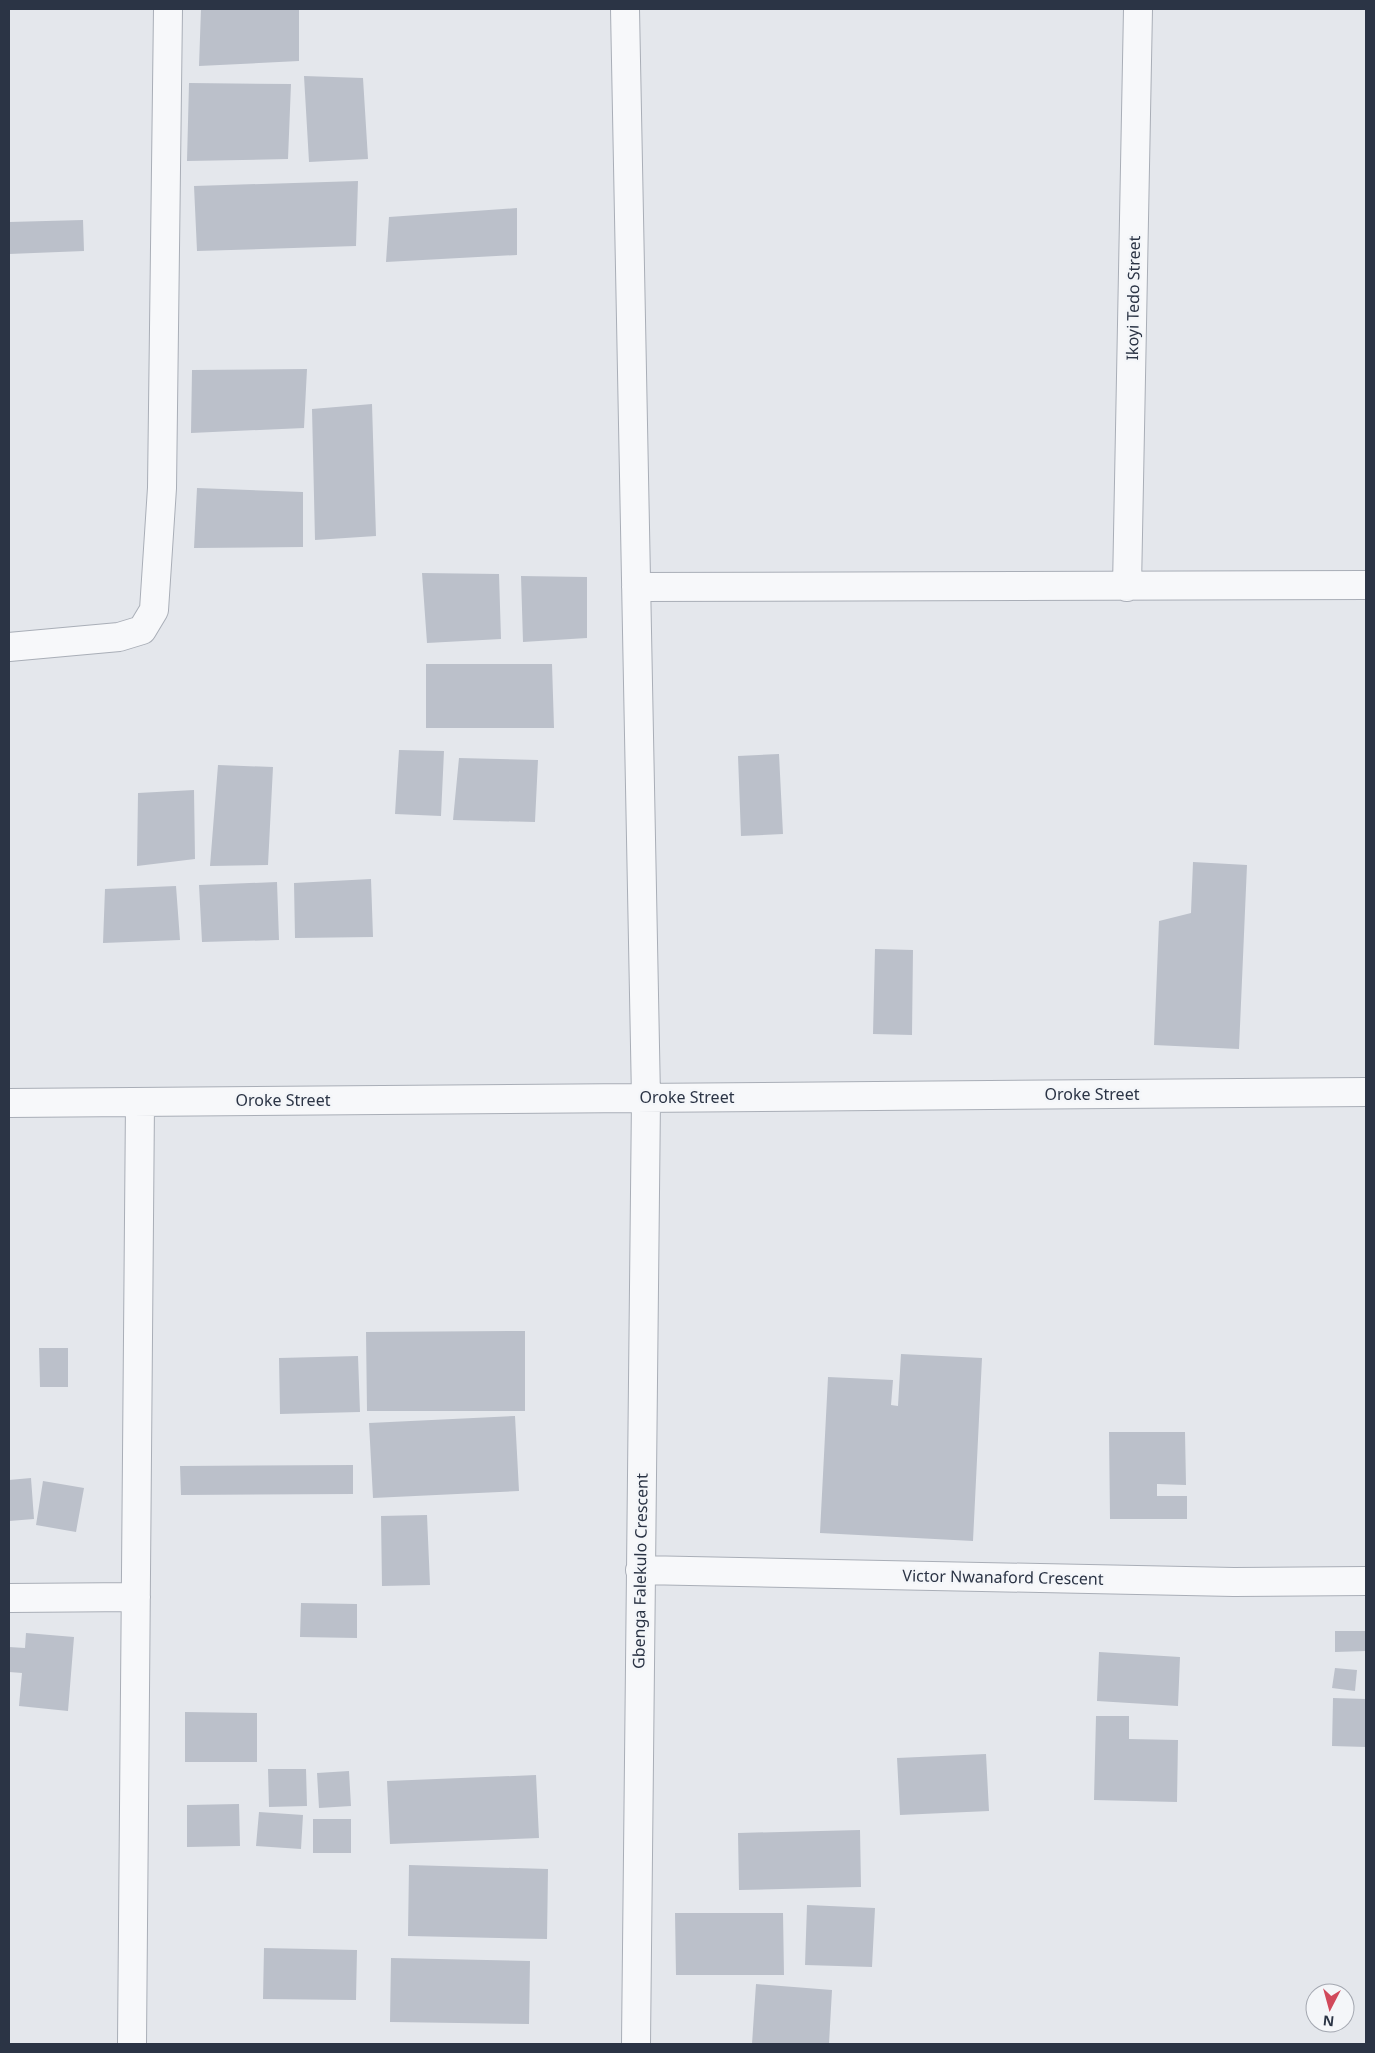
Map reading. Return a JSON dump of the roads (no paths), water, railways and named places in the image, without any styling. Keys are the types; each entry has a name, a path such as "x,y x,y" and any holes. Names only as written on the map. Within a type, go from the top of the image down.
{"street":[{"path":"9,647 119,637 142,630 154,610 162,488 168,9"},
{"name":"Gbenga Falekulo Crescent","path":"625,9 646,1098 636,2044"},
{"name":"Ikoyi Tedo Street","path":"1127,587 1138,9"},
{"path":"636,587 1366,585"},
{"name":"Oroke Street","path":"9,1102 1366,1092"},
{"path":"132,2044 140,1102"},
{"name":"Victor Nwanaford Crescent","path":"640,1570 1234,1582 1366,1581"},
{"path":"9,1598 136,1597"}]}
